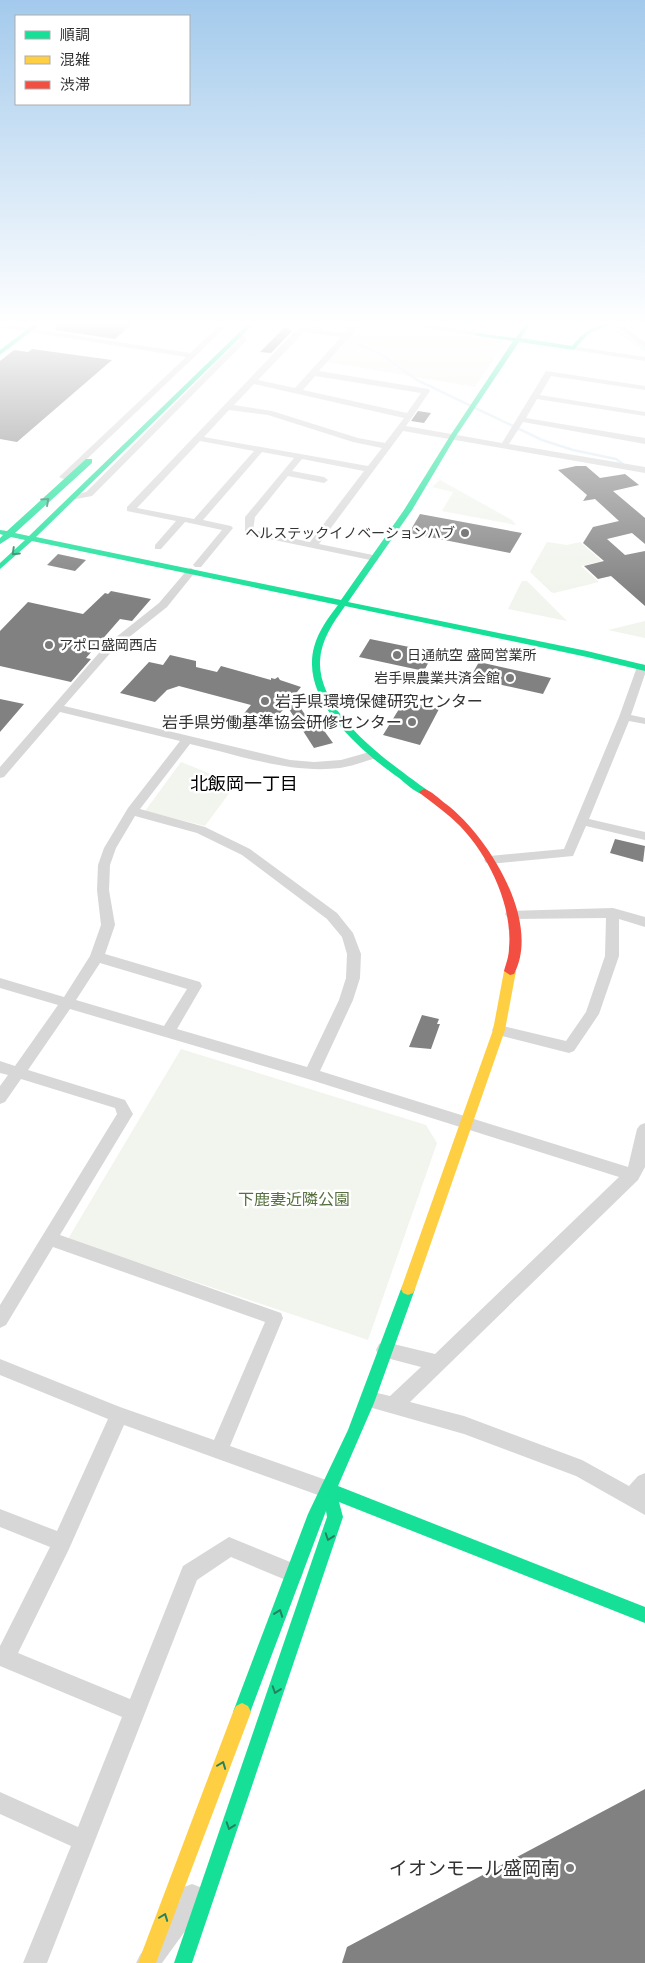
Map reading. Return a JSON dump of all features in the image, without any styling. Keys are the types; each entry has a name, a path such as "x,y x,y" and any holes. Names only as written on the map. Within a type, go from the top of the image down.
{"main road":[{"path":"0,542 5,533 19,526 137,416"},
{"path":"0,567 158,416"},
{"path":"147,1963 316,1514 330,1490 369,1399 499,1030 514,947 512,914 503,886 490,860 467,828 434,800 373,754 347,731 331,709 318,679 316,661 324,630 408,510 466,416"},
{"path":"0,522 19,526 34,534"},
{"path":"5,533 34,534 644,664"},
{"path":"330,1490 645,1615"},
{"path":"183,1963 336,1517 330,1490"}],"street":[{"path":"70,479 63,477 127,416"},
{"path":"0,774 108,648 163,605 228,528 130,509 220,416"},
{"path":"274,416 356,440 387,446"},
{"path":"313,545 408,416"},
{"path":"504,446 521,416"},
{"path":"519,419 645,441"},
{"path":"401,428 645,470"},
{"path":"198,438 369,469"},
{"path":"196,522 260,449"},
{"path":"300,456 250,518 248,532 375,558"},
{"path":"287,473 324,480"},
{"path":"158,547 183,519"},
{"path":"490,860 569,853 625,717 644,664"},
{"path":"57,708 290,764 342,764 373,754"},
{"path":"625,717 645,721"},
{"path":"0,1098 97,957 108,925 103,890 104,865 116,836 132,811 187,740"},
{"path":"132,811 201,830 246,852 332,916 348,936 354,954 353,978 346,1000 311,1074"},
{"path":"582,822 645,836"},
{"path":"499,1030 569,1047 592,1014 612,956 613,913"},
{"path":"512,914 613,913 645,922"},
{"path":"97,957 195,986 168,1032"},
{"path":"0,983 311,1074 632,1175"},
{"path":"0,1067 120,1104 125,1114 0,1320"},
{"path":"632,1175 645,1129"},
{"path":"394,1405 632,1175 645,1154"},
{"path":"49,1238 274,1318 219,1449"},
{"path":"385,1350 438,1363"},
{"path":"0,1367 119,1415 330,1490"},
{"path":"369,1399 464,1425 582,1469 638,1502 645,1482"},
{"path":"119,1415 62,1542 3,1657 136,1712"},
{"path":"0,1518 62,1542"},
{"path":"35,1963 190,1573 229,1547 293,1573"},
{"path":"147,1963 188,1908 231,1785 234,1780 246,1780"},
{"path":"0,1803 85,1841"}],"green space":[{"path":"440,480 512,520 516,525 442,511 453,492 432,487"},
{"path":"547,542 567,545 580,542 602,561 581,566 599,582 554,593 551,592 530,572"},
{"path":"522,581 527,581 567,621 508,609"},
{"path":"645,621 645,638 608,630"},
{"path":"181,762 236,784 205,826 145,811"},
{"name":"下鹿妻近隣公園","path":"181,1049 426,1125 437,1143 368,1340 68,1239"}],"building":[{"path":"0,416 48,416 17,442 0,439"},
{"path":"415,416 429,416 424,423 411,421"},
{"path":"586,466 600,478 625,474 639,485 613,491 645,518 645,544 632,533 607,539 625,555 645,551 645,606 611,576 598,579 584,566 604,561 583,543 593,527 619,521 595,499 583,501 587,495 558,470"},
{"name":"ヘルステックイノベーションハブ","path":"420,514 522,533 510,553 409,533"},
{"path":"58,554 86,560 75,571 47,565"},
{"name":"アポロ盛岡西店","path":"111,591 151,599 132,621 120,619 86,658 91,659 71,682 0,666 0,631 28,602 83,614 105,593 108,594"},
{"name":"日通航空 盛岡営業所","path":"370,639 434,652 424,671 359,657"},
{"name":"岩手県環境保健研究センター","path":"170,655 196,661 196,667 217,672 221,666 271,680 271,678 275,679 278,677 280,680 301,687 293,697 306,716 312,714 333,743 314,748 287,706 277,716 271,715 260,729 237,722 251,705 179,686 167,690 155,702 120,693 149,662 163,665"},
{"name":"岩手県農業共済会館","path":"479,662 551,678 543,694 470,678"},
{"path":"0,699 24,704 0,732"},
{"name":"岩手県労働基準協会研修センター","path":"404,701 439,709 420,745 383,735"},
{"path":"615,839 645,846 643,862 610,853"},
{"path":"422,1015 439,1019 437,1024 440,1024 431,1049 409,1047"},
{"name":"イオンモール盛岡南","path":"645,1789 645,1963 342,1963 347,1947"}],"waterway":[{"path":"491,416 542,440 573,450 616,459 623,464"}],"traffic: fast":[{"path":"0,567 158,416"},
{"path":"424,792 380,760 354,737 343,724 332,709 324,693 317,673 316,660 324,630 408,510 467,416"},
{"path":"0,542 89,461"},
{"path":"0,532 587,654 645,668"},
{"path":"242,1712 316,1514 355,1431 408,1289"},
{"path":"329,1490 645,1615"},
{"path":"183,1963 335,1517 329,1490"}],"traffic: slow":[{"path":"408,1289 499,1030 510,971"},
{"path":"147,1963 242,1712"}],"traffic: jam":[{"path":"424,792 468,829 487,855 495,870 513,916 515,948 510,971"}],"place":[{"name":"ヘルステックイノベーションハブ","path":"465,533"},
{"name":"アポロ盛岡西店","path":"49,645"},
{"name":"日通航空 盛岡営業所","path":"397,655"},
{"name":"岩手県農業共済会館","path":"510,678"},
{"name":"岩手県環境保健研究センター","path":"265,701"},
{"name":"岩手県労働基準協会研修センター","path":"412,722"},
{"name":"イオンモール盛岡南","path":"570,1868"}],"district":[{"name":"北飯岡一丁目","path":"244,784"}]}
